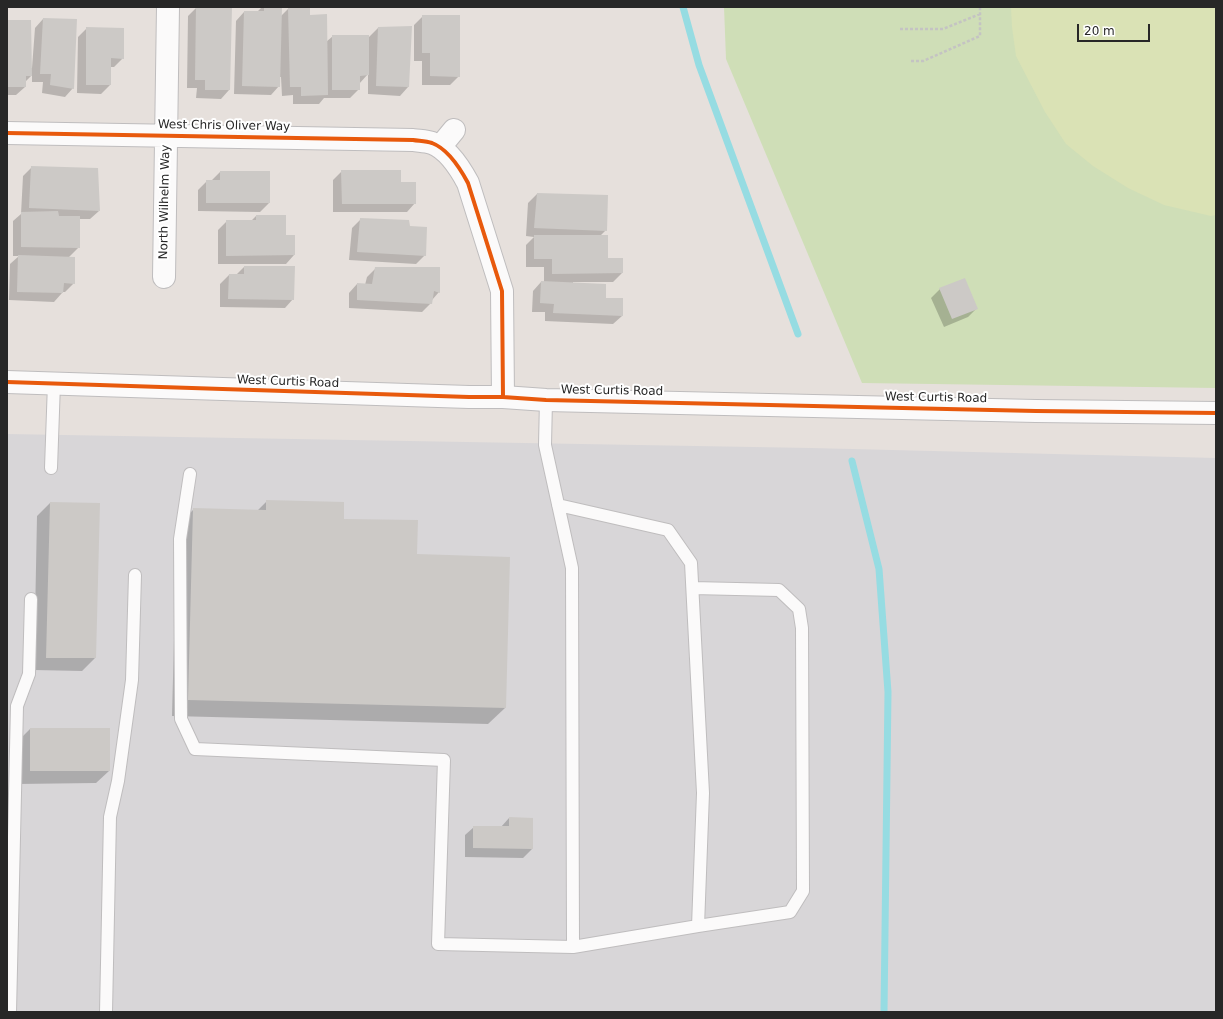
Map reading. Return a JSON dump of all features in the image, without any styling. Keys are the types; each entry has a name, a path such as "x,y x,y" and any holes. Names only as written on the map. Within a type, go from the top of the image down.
{"street":[{"name":"North Wilhelm Way","path":"164,277 168,7"},
{"path":"454,130 440,147 460,169 468,183 502,291 503,397"},
{"name":"West Chris Oliver Way","path":"7,132 413,140 432,143 440,147"},
{"name":"West Curtis Road","path":"7,382 503,397 546,400 1216,413"}],"lane":[{"path":"51,468 54,383"},
{"path":"546,400 545,445 572,568 573,947"},
{"path":"190,474 180,539 181,719 195,749 444,760 438,944 573,947 790,912 803,891 802,628 799,609 780,590 693,588"},
{"path":"558,505 668,530 691,563 702,793 698,926"},
{"path":"106,1012 110,817 118,781 132,680 135,575"},
{"path":"10,1012 11,783 17,706 29,674 31,600"}],"path":[{"path":"911,61 922,61 980,36 980,7"},
{"path":"900,29 943,29 980,14"}],"shaded area":[{"path":"7,434 811,448 1216,458 1216,1012 7,1012"}],"green space":[{"path":"724,7 1216,7 1216,388 862,383 726,59"},
{"path":"1011,7 1216,7 1216,215 1211,216 1164,205 1128,188 1093,166 1066,144 1045,112 1016,56"}],"building":[{"path":"196,7 232,7 230,90 205,90 205,80 195,80"},
{"path":"264,7 282,7 280,87 242,86 244,11 264,11"},
{"path":"288,8 310,8 310,15 327,14 328,95 301,96 301,87 290,87"},
{"path":"422,15 460,15 460,77 430,76 430,53 422,53"},
{"path":"43,18 77,19 74,89 50,85 51,74 40,74"},
{"path":"7,20 31,20 32,76 26,76 26,87 7,87"},
{"path":"412,26 409,87 376,86 378,27"},
{"path":"86,27 124,28 124,59 111,58 111,85 86,85"},
{"path":"332,35 369,35 369,75 360,76 360,90 332,90"},
{"path":"31,166 98,168 100,211 29,208"},
{"path":"341,170 401,170 401,182 416,182 416,204 342,204"},
{"path":"220,171 270,171 270,203 206,203 206,180 220,180"},
{"path":"537,193 608,195 607,231 534,228"},
{"path":"58,211 59,216 80,216 80,248 21,247 21,212"},
{"path":"256,215 286,215 286,235 295,235 295,255 226,256 226,220 256,220"},
{"path":"360,218 409,220 410,226 427,227 426,256 357,252"},
{"path":"534,235 608,235 608,258 623,258 623,273 552,274 552,259 534,259"},
{"path":"18,255 75,257 75,284 64,283 63,293 17,292"},
{"path":"244,266 295,266 294,300 228,299 229,274 244,274"},
{"path":"375,267 440,267 440,293 434,291 432,304 357,300 357,283 372,284"},
{"path":"965,278 978,309 952,319 939,288"},
{"path":"541,281 606,284 606,298 623,298 623,316 553,313 554,304 540,303"},
{"path":"266,500 344,502 344,519 418,520 417,554 510,557 506,708 188,700 193,508 266,510"},
{"path":"50,502 100,503 96,658 46,658"},
{"path":"30,728 110,728 110,771 30,771"},
{"path":"509,817 533,818 533,849 473,848 473,826 509,826"}],"waterway":[{"path":"683,7 699,65 798,334"},
{"path":"852,461 879,569 888,692 884,1012"}],"cycle path":[{"path":"7,133 413,140 430,142 438,146 453,160 468,183 502,291 503,397"},
{"path":"7,382 503,397 546,400 1036,411 1216,413"}]}
